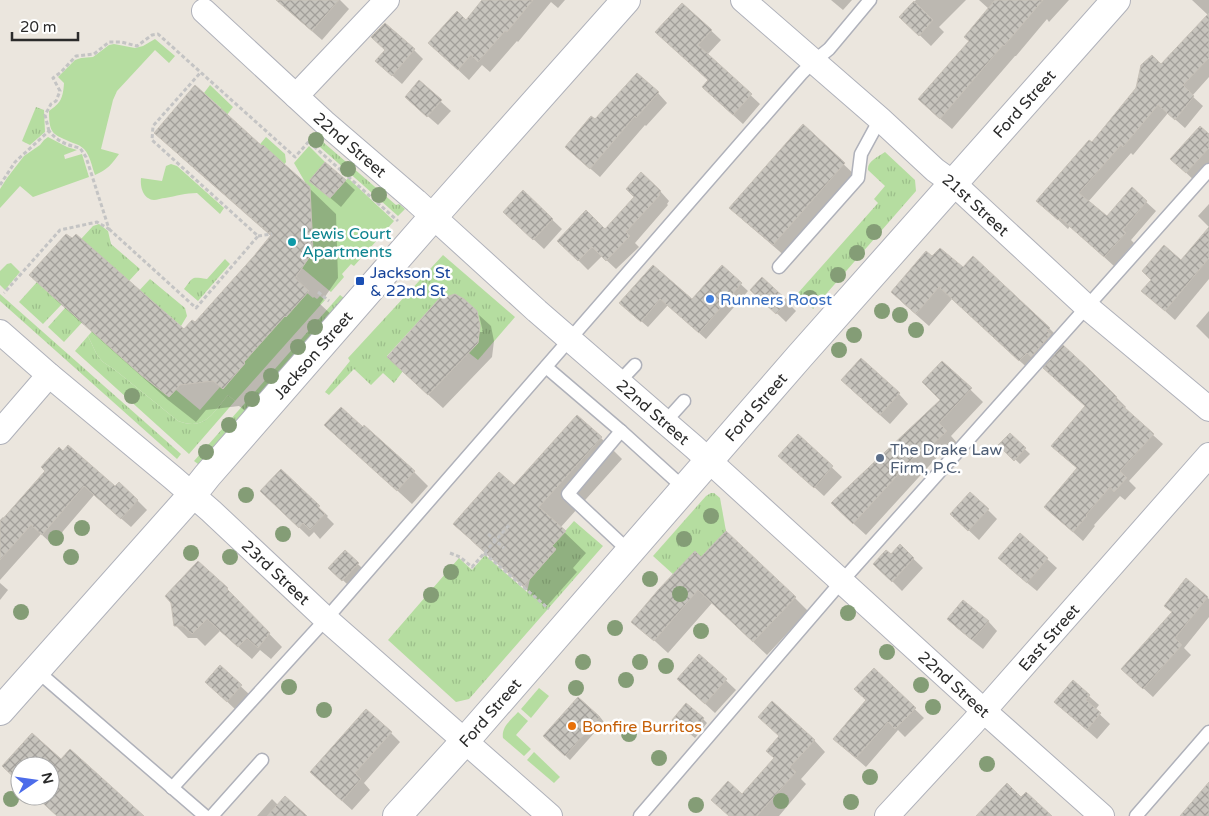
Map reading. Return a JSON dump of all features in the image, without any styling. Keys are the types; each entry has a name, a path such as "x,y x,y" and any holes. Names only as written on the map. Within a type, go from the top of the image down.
{"main road":[{"name":"Jackson Street","path":"0,711 626,0"},
{"name":"Ford Street","path":"397,816 465,741 799,357 1116,0"}],"street":[{"path":"296,96 387,0"},
{"name":"21st Street","path":"743,0 935,170 953,183 1087,307 1209,409"},
{"name":"22nd Street","path":"204,11 324,122 416,201 570,340 694,446 1102,816"},
{"name":"23rd Street","path":"0,332 211,511 326,619 550,816"},
{"path":"0,432 49,375"},
{"name":"East Street","path":"887,816 984,711 1209,455"}],"lane":[{"path":"172,788 326,619 813,62 829,48 870,0"},
{"path":"779,268 858,178 861,154 880,120"},
{"path":"640,816 842,581 1209,170"},
{"path":"619,382 634,365"},
{"path":"546,367 685,489"},
{"path":"665,422 684,401"},
{"path":"621,432 568,494 630,552"},
{"path":"36,670 205,816"},
{"path":"1136,816 1209,732"},
{"path":"212,816 262,760"}],"path":[{"path":"109,229 86,157 80,148 56,139 49,131 45,115 51,104 56,101 60,91 53,78 76,56 94,54 109,42 122,42 137,46 158,34 295,157 324,122"},
{"path":"201,72 153,126 152,140 258,236"},
{"path":"0,185 15,162 49,131"},
{"path":"309,142 398,221"},
{"path":"4,293 60,230 97,222 109,229 196,308 258,236 272,234"},
{"path":"318,292 329,301"},
{"path":"450,553 460,557 472,568 510,524"},
{"path":"488,534 504,548"},
{"path":"484,553 550,610"}],"green space":[{"path":"155,39 175,56 169,63 155,50 117,91 101,149 119,154 109,166 95,175 84,149 57,135 51,129 49,111 59,103 64,88 64,83 58,77 75,60 93,57 109,45 114,44 135,48"},
{"path":"210,85 233,107 223,120 216,115 221,108 204,93"},
{"path":"36,107 44,110 45,132 30,145 22,141"},
{"path":"316,136 396,205 399,204 405,209 398,216 312,140"},
{"path":"48,137 77,150 64,155 65,159 82,154 89,177 33,197 20,186 0,208 0,189 7,178 24,156"},
{"path":"266,137 285,154 286,162 281,169 263,145 257,151 256,149"},
{"path":"309,146 325,162 310,181 330,198 348,178 394,221 354,266 351,264 342,274 344,277 331,292 302,268 313,252 312,221 308,213 291,198 305,182 294,163"},
{"path":"885,152 915,180 916,191 813,309 798,293 878,203 874,199 885,186 868,170 868,167 869,164"},
{"path":"171,164 177,166 224,208 220,214 197,193 154,200 145,195 141,185 141,178 162,181 166,166"},
{"path":"99,224 108,231 111,244 140,269 129,281 81,239 93,226"},
{"path":"443,255 515,317 478,360 469,353 478,343 480,326 477,311 464,299 455,295 439,299 387,356 403,371 394,383 383,373 371,385 354,369 329,395 325,392 350,361 348,358"},
{"path":"225,259 230,264 198,301 184,289 193,278 207,279"},
{"path":"11,263 20,272 5,290 0,285 0,271 7,264"},
{"path":"150,279 185,308 187,316 181,326 165,312 160,316 135,295"},
{"path":"37,282 55,299 60,293 62,304 43,324 19,302"},
{"path":"307,293 313,298 317,299 320,296 325,300 235,401 228,395 207,419 195,424 178,421 103,362 97,355 88,336 96,327 169,397 176,390 200,410 220,387 223,389 245,364 238,358"},
{"path":"0,294 181,454 177,459 0,301"},
{"path":"340,295 344,298 198,464 194,461"},
{"path":"66,307 87,317 64,342 48,327"},
{"path":"88,336 97,355 103,362 178,421 187,424 201,422 212,414 228,395 235,401 189,454 75,351"},
{"path":"711,493 720,498 726,531 701,557 674,575 653,556 706,496"},
{"path":"574,521 603,546 469,699 456,702 388,640 459,558 472,570 485,555 527,592 530,579 556,550 552,546"},
{"path":"539,688 549,696 531,718 521,709"},
{"path":"518,712 528,721 516,735 531,749 524,756 503,738 505,727"},
{"path":"534,752 560,777 554,783 527,760"}],"building":[{"path":"276,0 339,0 312,31"},
{"path":"482,0 533,0 507,32 505,31 478,62 471,55 458,70 428,43 457,11 466,20"},
{"path":"995,0 1043,0 940,119 918,99 969,41 964,37"},
{"path":"914,1 933,20 919,36 899,17"},
{"path":"682,3 712,30 698,45 752,94 733,115 702,87 708,80 655,32"},
{"path":"1209,13 1209,58 1183,85 1194,96 1175,120 1158,105 1123,147 1121,145 1079,193 1107,216 1132,187 1147,201 1123,230 1126,233 1104,257 1060,218 1058,220 1036,201 1089,140 1092,142 1136,88 1141,65 1152,55 1161,64"},
{"path":"385,23 415,49 392,76 375,61 385,50 371,37"},
{"path":"637,73 659,92 636,118 635,116 590,169 565,147 591,116 595,119"},
{"path":"419,80 442,100 427,117 405,97"},
{"name":"Lewis Court Apartments","path":"195,85 310,187 313,252 295,278 309,291 244,362 223,389 213,381 180,385 169,397 141,375 29,275 66,234 72,238 76,234 184,329 192,320 195,322 254,256 271,235 154,133"},
{"path":"803,124 845,163 773,245 729,208"},
{"path":"1200,126 1209,134 1209,148 1186,173 1170,159"},
{"path":"325,162 346,180 330,198 309,181"},
{"path":"641,172 661,191 660,195 626,232 630,236 606,261 592,247 578,261 557,241 586,210 605,229 634,197 626,189"},
{"path":"523,190 553,219 533,240 503,212"},
{"path":"1209,227 1209,258 1165,311 1141,291 1151,280 1142,271 1164,245 1181,260"},
{"path":"940,248 963,267 973,256 1050,328 1047,331 1051,334 1031,357 1027,353 1019,361 939,287 916,314 891,292 926,251 932,256"},
{"path":"653,265 692,299 722,265 742,283 699,333 660,299 641,322 619,303"},
{"path":"762,277 788,301 776,314 750,290"},
{"path":"455,294 464,299 477,311 480,326 478,343 428,395 387,357 439,299"},
{"path":"1063,345 1117,397 1115,399 1154,434 1120,471 1127,478 1114,492 1110,487 1073,532 1044,507 1077,468 1051,446 1085,406 1043,368"},
{"path":"861,358 900,393 880,415 841,380"},
{"path":"942,361 972,388 939,423 947,431 930,447 927,443 853,524 831,503 940,400 922,382"},
{"path":"341,407 415,471 397,491 324,425"},
{"path":"577,415 602,437 539,507 566,531 552,546 556,549 524,586 453,524 499,472 514,485"},
{"path":"1010,433 1026,448 1014,461 998,445"},
{"path":"798,434 833,466 814,488 778,456"},
{"path":"68,445 115,486 119,482 138,500 121,519 84,486 42,535 31,525 0,560 0,522 45,471 41,467 59,447 63,451"},
{"path":"281,469 320,506 318,507 325,514 310,530 303,523 299,528 260,491"},
{"path":"970,492 989,509 968,531 950,514"},
{"path":"726,531 796,597 753,642 698,590 654,641 631,622 695,551 701,557"},
{"path":"1020,533 1048,558 1027,583 998,558"},
{"path":"900,544 914,558 892,582 873,564 886,550 891,554"},
{"path":"345,550 359,563 342,581 328,568"},
{"path":"198,561 228,588 270,633 258,648 247,638 238,647 207,619 192,634 183,626 174,626 171,603 165,596"},
{"path":"1186,578 1208,597 1175,638 1182,645 1143,689 1121,669 1172,612 1164,606"},
{"path":"963,600 989,621 972,640 947,619"},
{"path":"699,654 727,679 705,704 677,679"},
{"path":"220,665 242,685 227,702 205,682"},
{"path":"874,668 916,708 895,729 888,722 856,758 833,739 866,700 854,689"},
{"path":"1073,680 1090,695 1086,700 1101,713 1087,730 1054,702"},
{"name":"Bonfire Burritos","path":"578,697 600,717 565,756 543,736"},
{"path":"772,701 815,740 790,767 796,772 757,816 729,816 711,800 728,781 742,794 774,758 766,751 779,736 758,717"},
{"path":"686,703 704,718 690,735 672,720"},
{"path":"366,709 392,732 355,773 361,779 342,801 310,772"},
{"path":"32,733 58,756 11,756"},
{"path":"70,749 144,816 57,816 46,806 60,806 60,758"},
{"path":"10,757 10,774 2,766"},
{"path":"1209,782 1209,816 1180,816"},
{"path":"1007,783 1021,797 1026,792 1052,816 976,816"},
{"path":"285,796 307,816 267,816"}],"place":[{"name":"Lewis Court Apartments","path":"292,242"},
{"name":"Jackson St & 22nd St","path":"360,281"},
{"name":"Runners Roost","path":"710,299"},
{"name":"The Drake Law Firm, P.C.","path":"880,458"},
{"name":"Bonfire Burritos","path":"572,726"}]}
